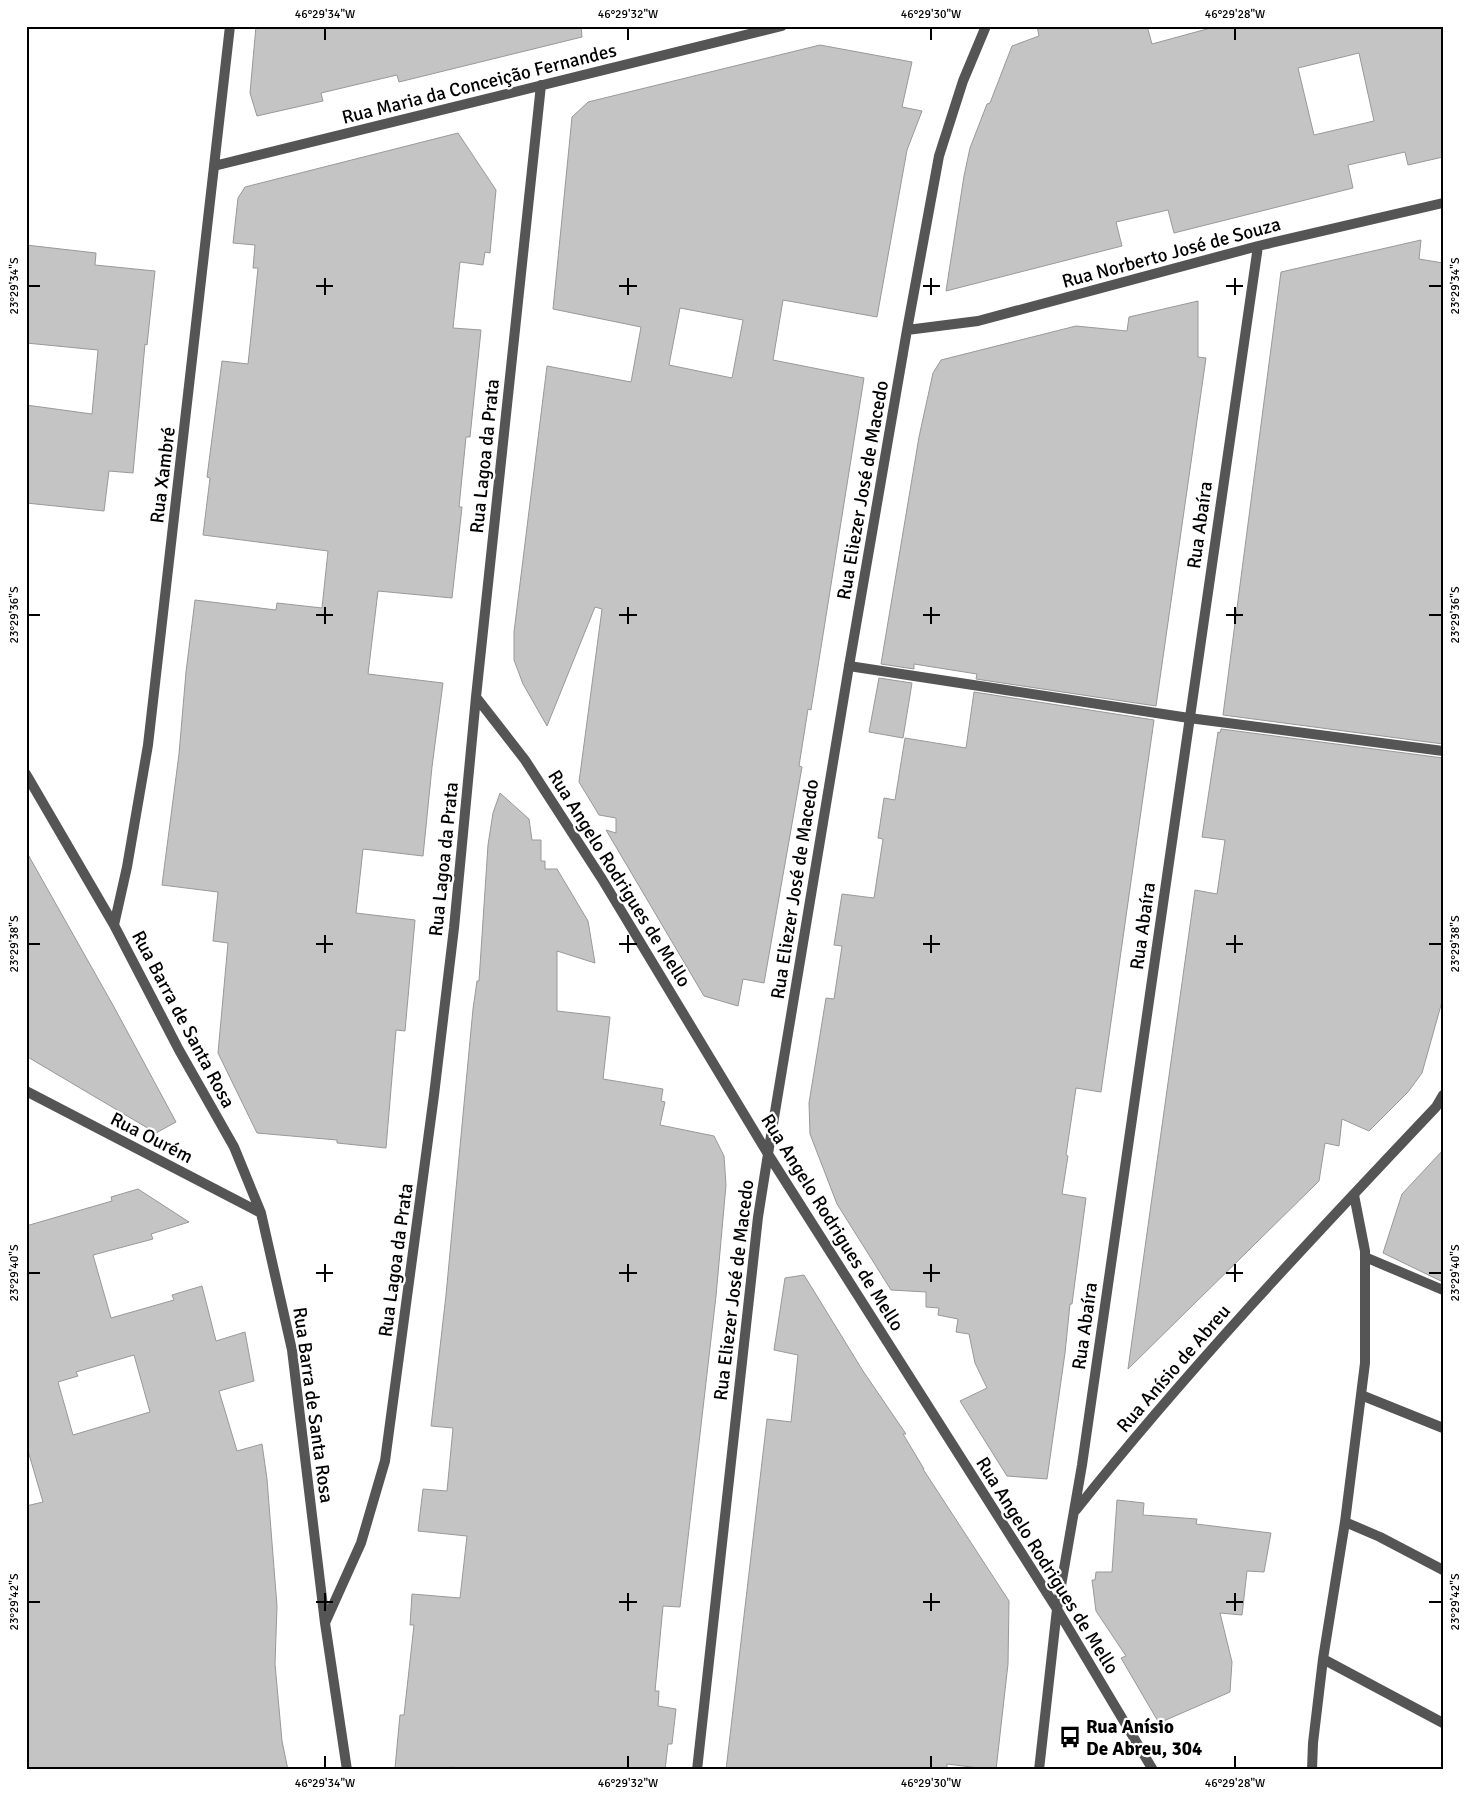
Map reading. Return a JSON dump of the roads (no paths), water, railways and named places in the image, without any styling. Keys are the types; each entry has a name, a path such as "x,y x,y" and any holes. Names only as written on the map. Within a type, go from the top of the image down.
{"street":[{"name":"Rua Xambré","path":"114,925 127,867 148,745 230,26"},
{"name":"Rua Maria da Conceição Fernandes","path":"214,166 782,26"},
{"name":"Rua Eliezer José de Macedo","path":"696,1770 758,1217 849,666 939,156 963,81 986,26"},
{"name":"Rua Lagoa da Prata","path":"324,1623 360,1543 385,1460 437,1075 454,928 476,698 541,85"},
{"name":"Rua Norberto José de Souza","path":"907,330 978,321 1258,246 1443,203"},
{"name":"Rua Abaíra","path":"1057,1609 1082,1465 1258,246"},
{"path":"849,666 1189,718 1443,751"},
{"name":"Rua Angelo Rodrigues de Mello","path":"476,698 525,760 587,855 768,1154 1057,1609 1153,1770"},
{"name":"Rua Barra de Santa Rosa","path":"26,774 114,925 179,1050 234,1147 261,1213 292,1350 324,1623 347,1770"},
{"name":"Rua Ourém","path":"26,1091 261,1213"},
{"name":"Rua Anísio de Abreu","path":"1074,1512 1198,1364 1436,1107 1443,1095"},
{"path":"1312,1770 1313,1744 1323,1659 1345,1522 1365,1363 1365,1257 1362,1228 1354,1195"},
{"path":"1365,1257 1443,1290"},
{"path":"1361,1395 1443,1428"},
{"path":"1345,1522 1443,1570"},
{"path":"1039,1770 1057,1609"},
{"path":"1323,1659 1443,1723"}],"place":[{"name":"Rua Anísio De Abreu, 304","path":"1070,1737"}]}
